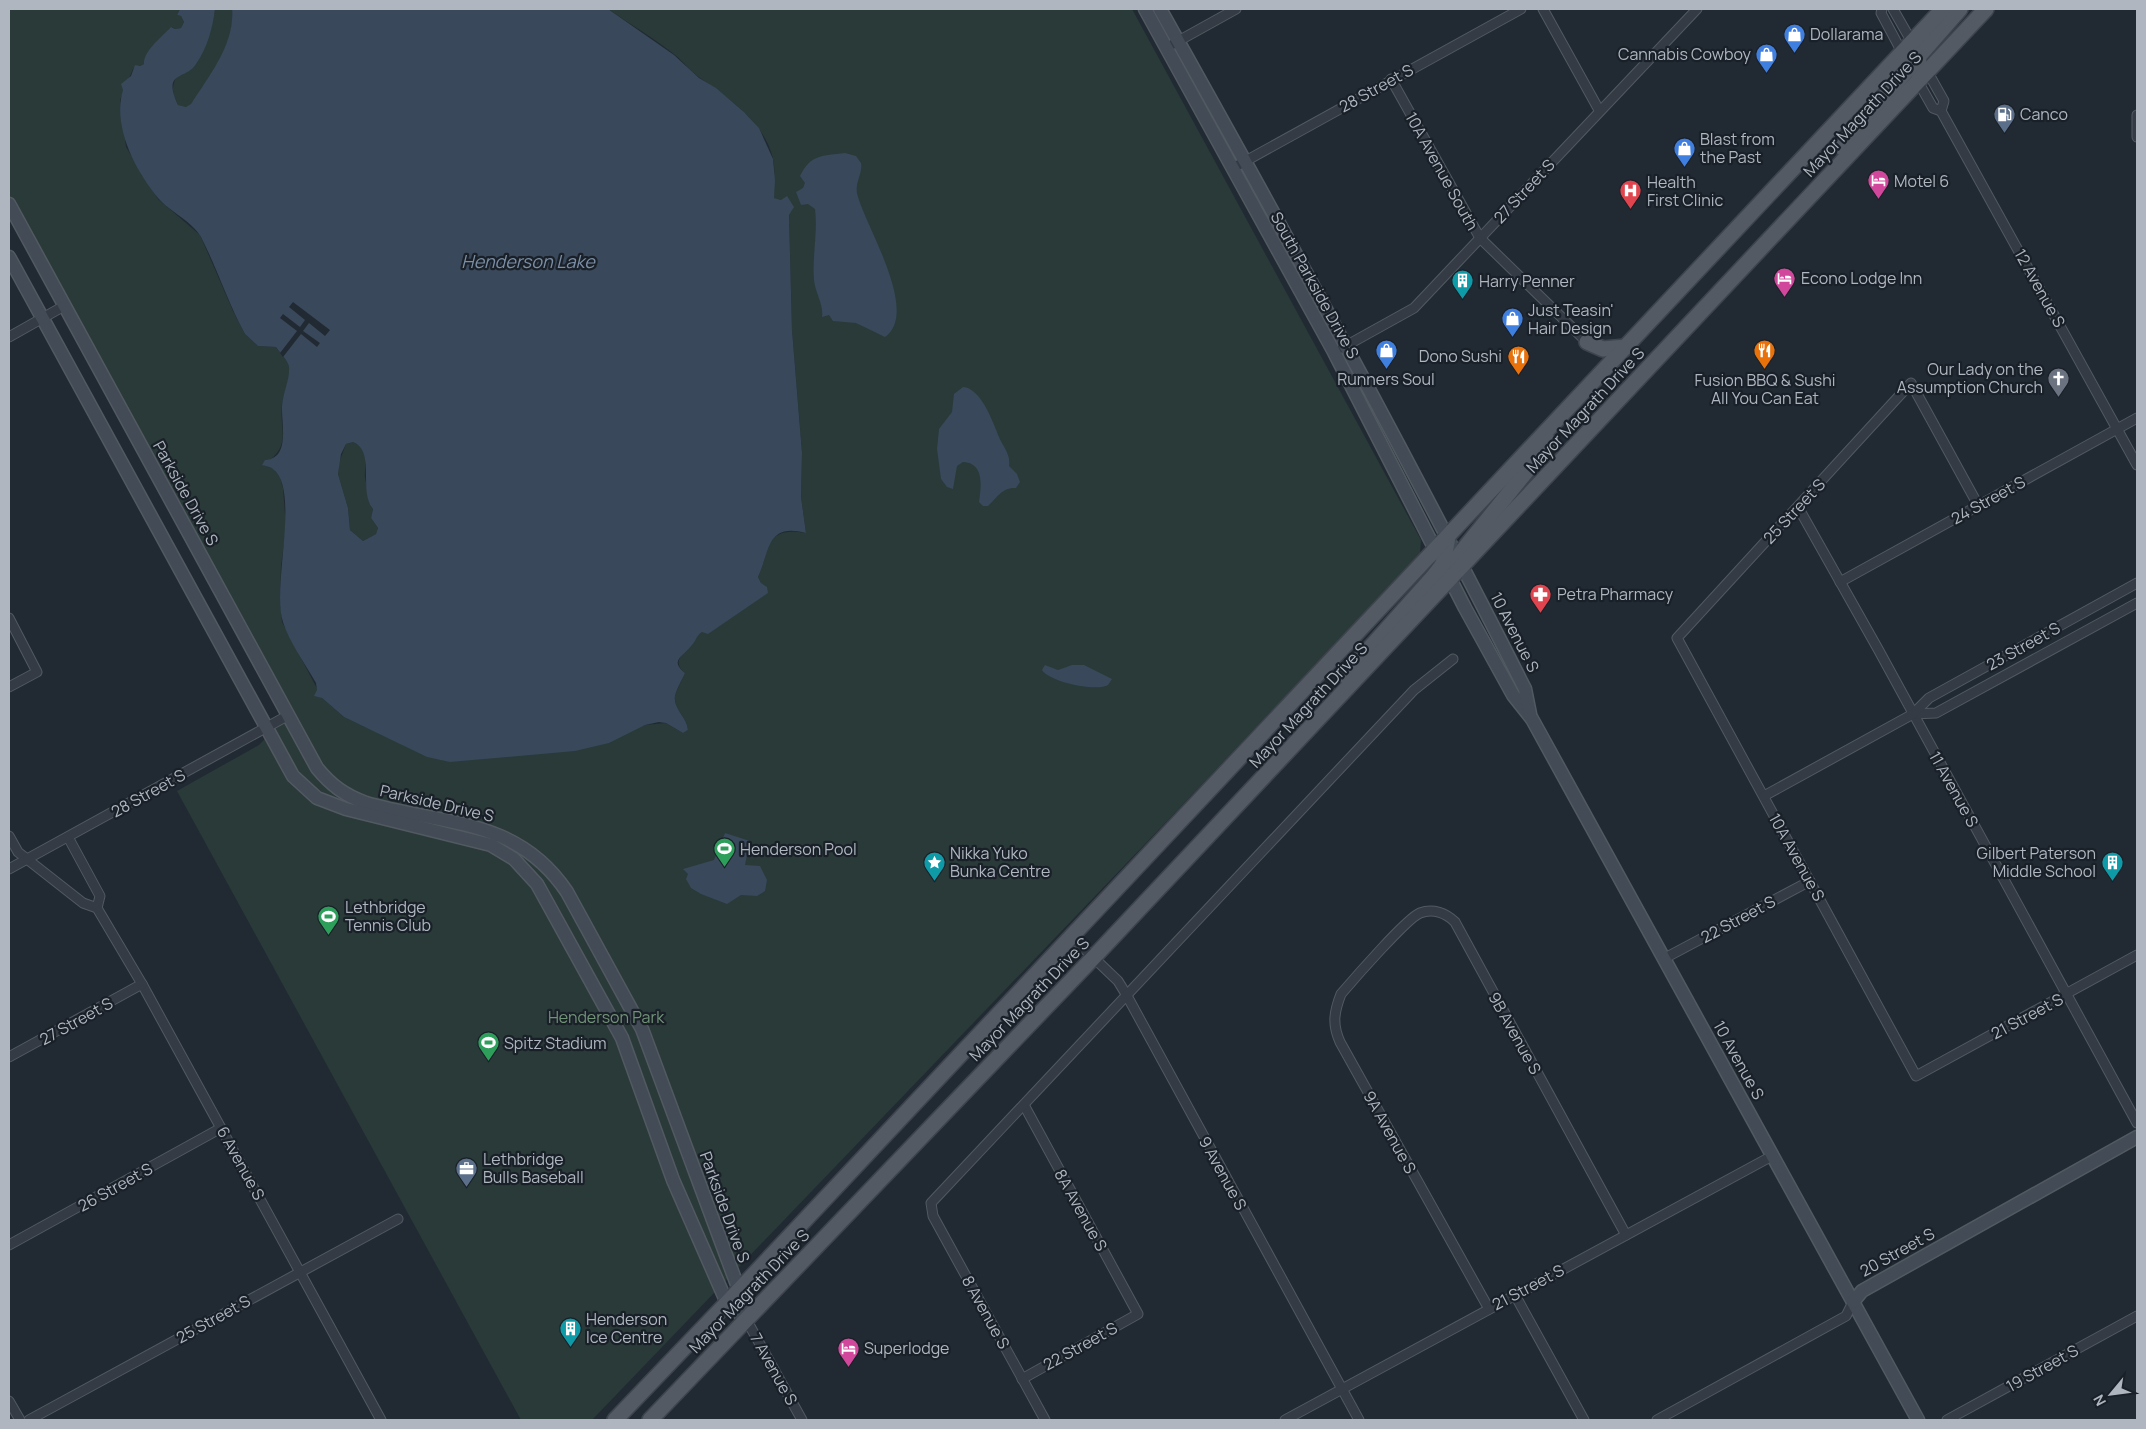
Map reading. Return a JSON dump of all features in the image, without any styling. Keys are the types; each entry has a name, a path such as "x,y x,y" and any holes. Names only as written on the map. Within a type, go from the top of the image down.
{"main road":[{"name":"Mayor Magrath Drive S","path":"615,1420 1436,550 1942,9"},
{"path":"1784,224 1806,186 1960,9"},
{"name":"Mayor Magrath Drive S","path":"650,1420 1311,728 1451,579 1460,562 1784,224 1986,9"},
{"path":"1907,47 1922,76"},
{"path":"1586,342 1603,349 1626,347"},
{"path":"1586,342 1597,356 1599,366 1597,377"},
{"path":"1460,562 1562,427 1562,415"},
{"path":"1311,728 1331,692 1443,564 1448,537"}],"street":[{"name":"South Parkside Drive S","path":"1145,9 1346,346 1460,562"},
{"name":"South Parkside Drive S","path":"1160,9 1178,40 1238,165 1451,579"},
{"path":"1166,47 1236,9"},
{"name":"28 Street S","path":"1238,165 1521,9"},
{"path":"1544,9 1599,110"},
{"name":"27 Street S","path":"1334,352 1414,308 1599,110 1697,9"},
{"path":"1882,9 1881,13 1907,47"},
{"path":"1893,9 1907,47"},
{"name":"12 Avenue S","path":"1922,76 1944,101 1941,111"},
{"name":"12 Avenue S","path":"1922,76 1932,108 1941,111 2137,465"},
{"name":"10A Avenue South","path":"1391,79 1480,238 1586,342"},
{"path":"2136,136 2137,115"},
{"name":"Parkside Drive S","path":"9,204 317,768 334,787 348,797 376,806 493,832 522,848 561,883 642,1029 720,1244 739,1290 746,1319"},
{"name":"Parkside Drive S","path":"9,258 293,776 317,798 361,813 492,844 514,859 537,884 622,1038 673,1180 727,1303 746,1319"},
{"path":"9,337 64,306"},
{"name":"25 Street S","path":"1677,638 1911,383 1978,505"},
{"name":"24 Street S","path":"1840,582 2137,418"},
{"name":"11 Avenue S","path":"1798,507 2137,1123"},
{"name":"10 Avenue S","path":"1460,562 1525,689 1530,716"},
{"name":"10 Avenue S","path":"1451,579 1513,695 1530,716 1665,958 1918,1420"},
{"name":"23 Street S","path":"1764,796 1913,714 1929,698 2137,583"},
{"name":"23 Street S","path":"1913,714 1936,713 2137,602"},
{"path":"9,618 36,672 9,688"},
{"name":"10A Avenue S","path":"1677,638 1916,1076"},
{"path":"1024,1106 1126,994 1414,690 1453,659"},
{"name":"28 Street S","path":"9,869 287,716"},
{"path":"9,836 18,852 83,903 97,908"},
{"name":"6 Avenue S","path":"68,837 100,896 97,908 142,984 222,1128 381,1420"},
{"name":"22 Street S","path":"1665,958 1810,881"},
{"name":"9B Avenue S","path":"1374,958 1409,920 1419,914 1436,912 1453,920 1626,1235"},
{"name":"9 Avenue S","path":"1072,937 1118,981 1126,994 1359,1420"},
{"name":"21 Street S","path":"1916,1076 2137,955"},
{"name":"9A Avenue S","path":"1374,958 1341,994 1334,1011 1336,1033 1489,1309"},
{"name":"27 Street S","path":"9,1058 142,984"},
{"name":"8 Avenue S","path":"1024,1106 931,1203 933,1216 1045,1420"},
{"name":"8A Avenue S","path":"1024,1106 1138,1314"},
{"name":"26 Street S","path":"9,1245 222,1128"},
{"name":"20 Street S","path":"1657,1420 1846,1316 1853,1302 1862,1291 2137,1138"},
{"name":"21 Street S","path":"1285,1420 1772,1156"},
{"name":"25 Street S","path":"29,1420 299,1271 398,1219"},
{"path":"1515,1295 1584,1420"},
{"name":"22 Street S","path":"1022,1379 1138,1314"},
{"name":"19 Street S","path":"1947,1420 2137,1316"},
{"name":"7 Avenue S","path":"746,1319 802,1420"},
{"path":"9,1400 20,1420"}],"green space":[{"name":"Henderson Park","path":"9,9 180,9 177,15 181,16 184,22 181,28 175,29 172,27 144,64 133,69 120,100 126,147 158,199 200,235 245,334 258,346 276,347 286,359 289,376 282,404 283,438 278,451 263,465 273,468 280,477 283,488 286,528 281,566 280,598 282,622 322,698 344,717 381,734 632,730 645,725 666,723 683,733 688,730 687,725 675,701 676,693 685,673 680,668 679,663 682,654 698,635 761,583 758,577 771,542 776,536 792,532 806,533 801,497 802,453 792,330 789,215 781,200 773,198 774,164 769,146 754,123 734,103 697,76 667,49 608,9 1132,9 1421,540 1420,554 1171,817 592,1420 521,1420 177,791 259,745 287,716 9,204"},
{"path":"215,9 232,9 230,35 226,47 213,71 191,105 186,108 178,105 173,92 173,86 176,78 188,70 202,49 209,33"},
{"path":"353,442 364,453 365,478 373,509 371,518 378,528 376,534 363,541 350,530 348,508 338,474 339,463 346,444"}],"water":[{"name":"Henderson Lake","path":"180,9 215,9 209,38 200,58 191,69 174,81 174,94 178,105 186,107 191,104 225,47 232,22 232,9 608,9 674,55 699,78 716,88 759,128 773,159 774,198 781,200 787,196 794,207 789,215 792,330 802,453 801,497 806,533 793,531 776,535 768,549 758,577 761,583 767,587 768,593 708,634 702,632 679,659 678,665 685,673 676,693 675,701 688,730 683,733 666,723 659,722 645,725 609,743 575,751 450,762 427,757 344,717 322,698 314,696 317,690 316,683 289,637 280,607 285,497 281,480 273,469 262,465 265,460 273,458 282,447 282,406 288,377 288,364 276,347 258,346 245,334 201,237 192,226 163,203 149,187 134,161 123,133 120,104 123,90 121,84 131,76 135,65 140,66 144,64 150,49 171,27 175,29 181,28 184,22 181,16 177,15","holes":["353,442 360,447 364,454 367,492 373,509 371,518 378,528 376,534 363,541 350,530 348,508 338,474 341,454 346,444"]},
{"path":"845,153 856,156 861,163 857,193 894,288 897,308 894,325 885,337 856,323 833,321 829,315 822,317 822,308 815,285 815,209 808,204 801,205 796,192 803,188 805,183 800,176 813,160 818,157"},
{"path":"963,387 975,393 986,407 1008,454 1009,466 1017,474 1020,482 1016,488 1003,491 988,506 983,506 979,502 980,477 978,471 970,463 963,462 957,466 953,489 947,487 941,479 937,449 939,429 952,412 954,394"},
{"path":"1045,665 1058,670 1072,665 1084,665 1112,679 1108,685 1102,687 1074,685 1046,674 1042,670"},
{"name":"Henderson Pool","path":"725,833 750,841 745,865 760,866 767,880 765,891 757,896 741,895 727,904 691,888 686,879 688,874 683,869 714,860"}],"pier":[{"path":"293,302 330,330 325,336 309,323 303,331 320,343 317,347 301,334 283,357 280,353 297,331 280,318 283,314 300,327 305,320 289,307"}],"place":[{"name":"Dollarama","path":"1794,53"},
{"name":"Cannabis Cowboy","path":"1767,73"},
{"name":"Canco","path":"2004,133"},
{"name":"Blast from the Past","path":"1684,167"},
{"name":"Motel 6","path":"1878,200"},
{"name":"Health First Clinic","path":"1631,210"},
{"name":"Econo Lodge Inn","path":"1785,297"},
{"name":"Harry Penner","path":"1463,300"},
{"name":"Just Teasin' Hair Design","path":"1512,338"},
{"name":"Runners Soul","path":"1386,369"},
{"name":"Fusion BBQ & Sushi All You Can Eat","path":"1765,370"},
{"name":"Dono Sushi","path":"1518,375"},
{"name":"Our Lady on the Assumption Church","path":"2059,397"},
{"name":"Petra Pharmacy","path":"1541,613"},
{"name":"Henderson Pool","path":"724,868"},
{"name":"Nikka Yuko Bunka Centre","path":"934,881"},
{"name":"Gilbert Paterson Middle School","path":"2112,881"},
{"name":"Lethbridge Tennis Club","path":"329,935"},
{"name":"Spitz Stadium","path":"488,1062"},
{"name":"Lethbridge Bulls Baseball","path":"467,1187"},
{"name":"Henderson Ice Centre","path":"570,1347"},
{"name":"Superlodge","path":"848,1367"}]}
